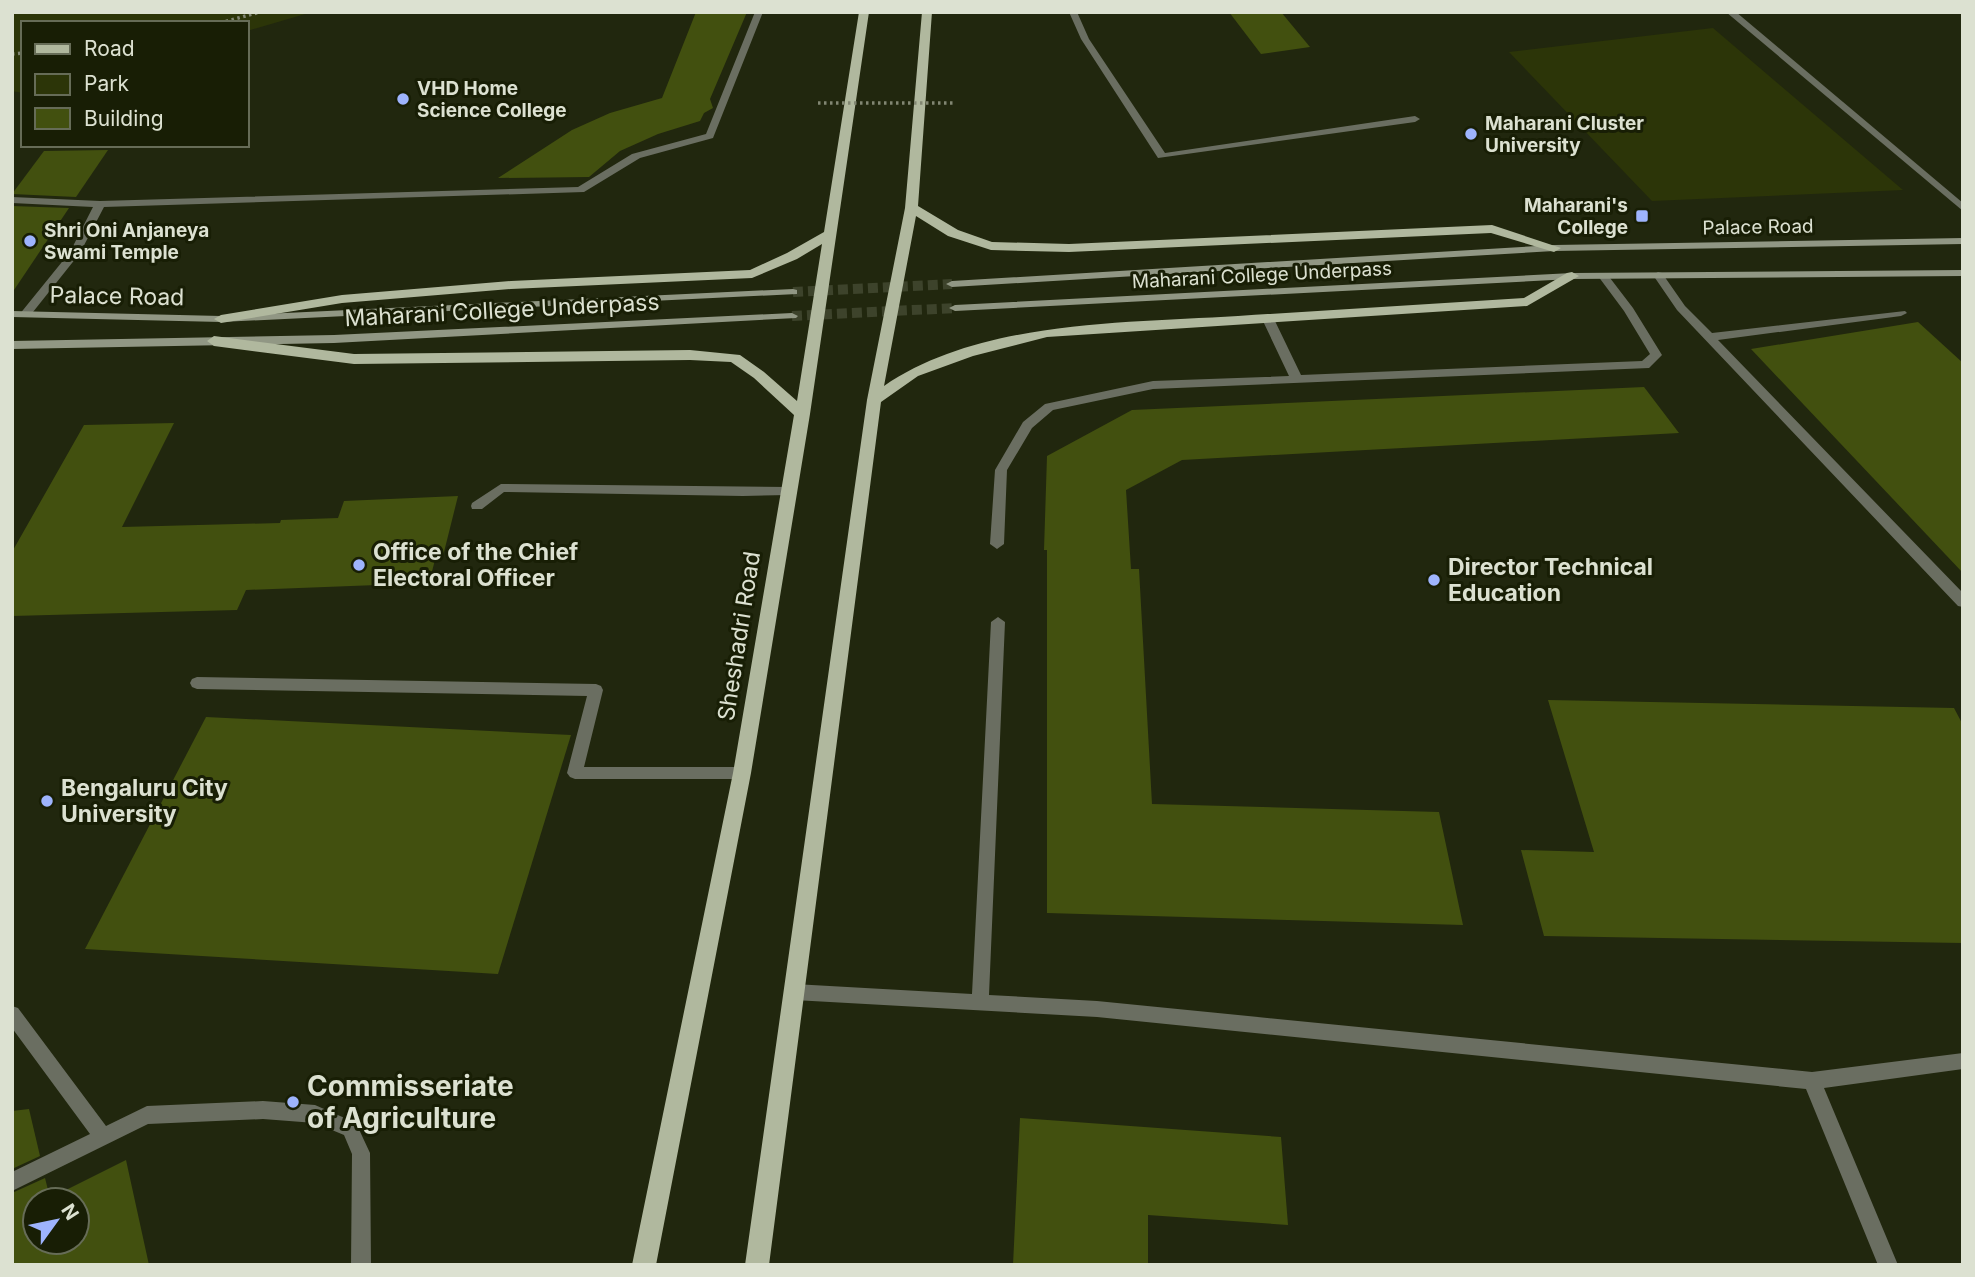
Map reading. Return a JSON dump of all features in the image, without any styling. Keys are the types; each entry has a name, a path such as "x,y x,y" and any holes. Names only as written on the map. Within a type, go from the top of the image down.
{"main road":[{"name":"Sheshadri Road","path":"644,1265 742,773 802,414 864,12"},
{"path":"757,1265 874,400 911,208 927,12"},
{"path":"911,208 953,233 991,246 1069,248 1492,229 1554,248"},
{"path":"221,319 342,299 511,285 752,274 792,256 829,234"},
{"name":"Palace Road","path":"1554,248 1963,241"},
{"name":"Maharani College Underpass","path":"952,284 1554,248"},
{"path":"874,400 913,373 968,353 1047,333 1527,302 1572,276 1963,273"},
{"name":"Maharani College Underpass","path":"954,308 1572,276"},
{"name":"Maharani College Underpass","path":"221,319 793,292"},
{"name":"Palace Road","path":"12,314 221,319"},
{"name":"Maharani College Underpass","path":"214,341 334,339 792,316"},
{"path":"214,341 354,359 677,355 735,358 759,375 802,414"},
{"name":"Palace Road","path":"12,345 214,341"}],"lane":[{"path":"12,200 100,205 580,190 636,156 710,136 759,12"},
{"path":"1073,12 1085,40 1162,156 1415,119"},
{"path":"1730,12 1963,208"},
{"path":"25,315 75,253 100,205"},
{"path":"1658,275 1681,308 1963,602"},
{"path":"997,544 1001,470 1027,425 1049,407 1153,386 1645,365 1656,355 1629,310 1603,276"},
{"path":"1711,337 1901,313"},
{"path":"1268,319 1296,378"},
{"path":"477,506 501,488 788,491"},
{"path":"980,1002 998,622"},
{"path":"197,683 596,690 575,773 742,773"},
{"path":"794,992 1097,1009 1812,1081 1963,1061"},
{"path":"12,1014 103,1136"},
{"path":"1812,1081 1888,1265"},
{"path":"12,1182 147,1115 263,1110 315,1114 349,1129 361,1153 361,1265"}],"path":[{"path":"227,21 260,12"},
{"path":"818,103 956,103"}],"green space":[{"path":"12,12 312,12 248,31 248,21 21,21 21,93 12,91"},
{"path":"1713,28 1903,190 1652,201 1509,52"}],"building":[{"path":"696,12 747,12 710,99 713,108 704,113 700,121 658,134 620,151 589,177 498,178 572,130 610,113 662,98"},
{"path":"1229,12 1281,12 1310,47 1261,54"},
{"path":"108,150 76,197 12,194 44,151"},
{"name":"Shri Oni Anjaneya Swami Temple","path":"12,206 69,208 12,293"},
{"path":"1918,322 1963,363 1963,573 1751,349"},
{"path":"1644,387 1679,433 1182,460 1126,490 1131,569 1139,569 1152,804 1439,812 1463,925 1047,913 1047,550 1044,550 1047,456 1132,410"},
{"path":"174,423 122,527 280,523 281,520 338,518 344,501 458,496 443,556 436,556 429,583 246,590 237,610 12,616 12,552 84,425"},
{"path":"1548,700 1954,708 1963,725 1963,943 1544,936 1521,850 1594,852"},
{"path":"206,717 571,735 498,974 85,949"},
{"path":"29,1109 40,1156 12,1169 12,1111"},
{"path":"1020,1118 1281,1137 1288,1225 1148,1215 1148,1265 1013,1265"},
{"path":"126,1160 149,1265 12,1265 12,1193 21,1189 21,1256 91,1256 91,1186 74,1186"},
{"path":"45,1178 47,1186 27,1186"}],"tunnel":[{"path":"793,292 952,284"},
{"path":"792,316 955,308"}],"place":[{"name":"VHD Home Science College","path":"403,99"},
{"name":"Maharani Cluster University","path":"1471,134"},
{"name":"Maharani's College","path":"1642,216"},
{"name":"Shri Oni Anjaneya Swami Temple","path":"30,241"},
{"name":"Office of the Chief Electoral Officer","path":"359,565"},
{"name":"Director Technical Education","path":"1434,580"},
{"name":"Bengaluru City University","path":"47,801"},
{"name":"Commisseriate of Agriculture","path":"293,1102"}]}
